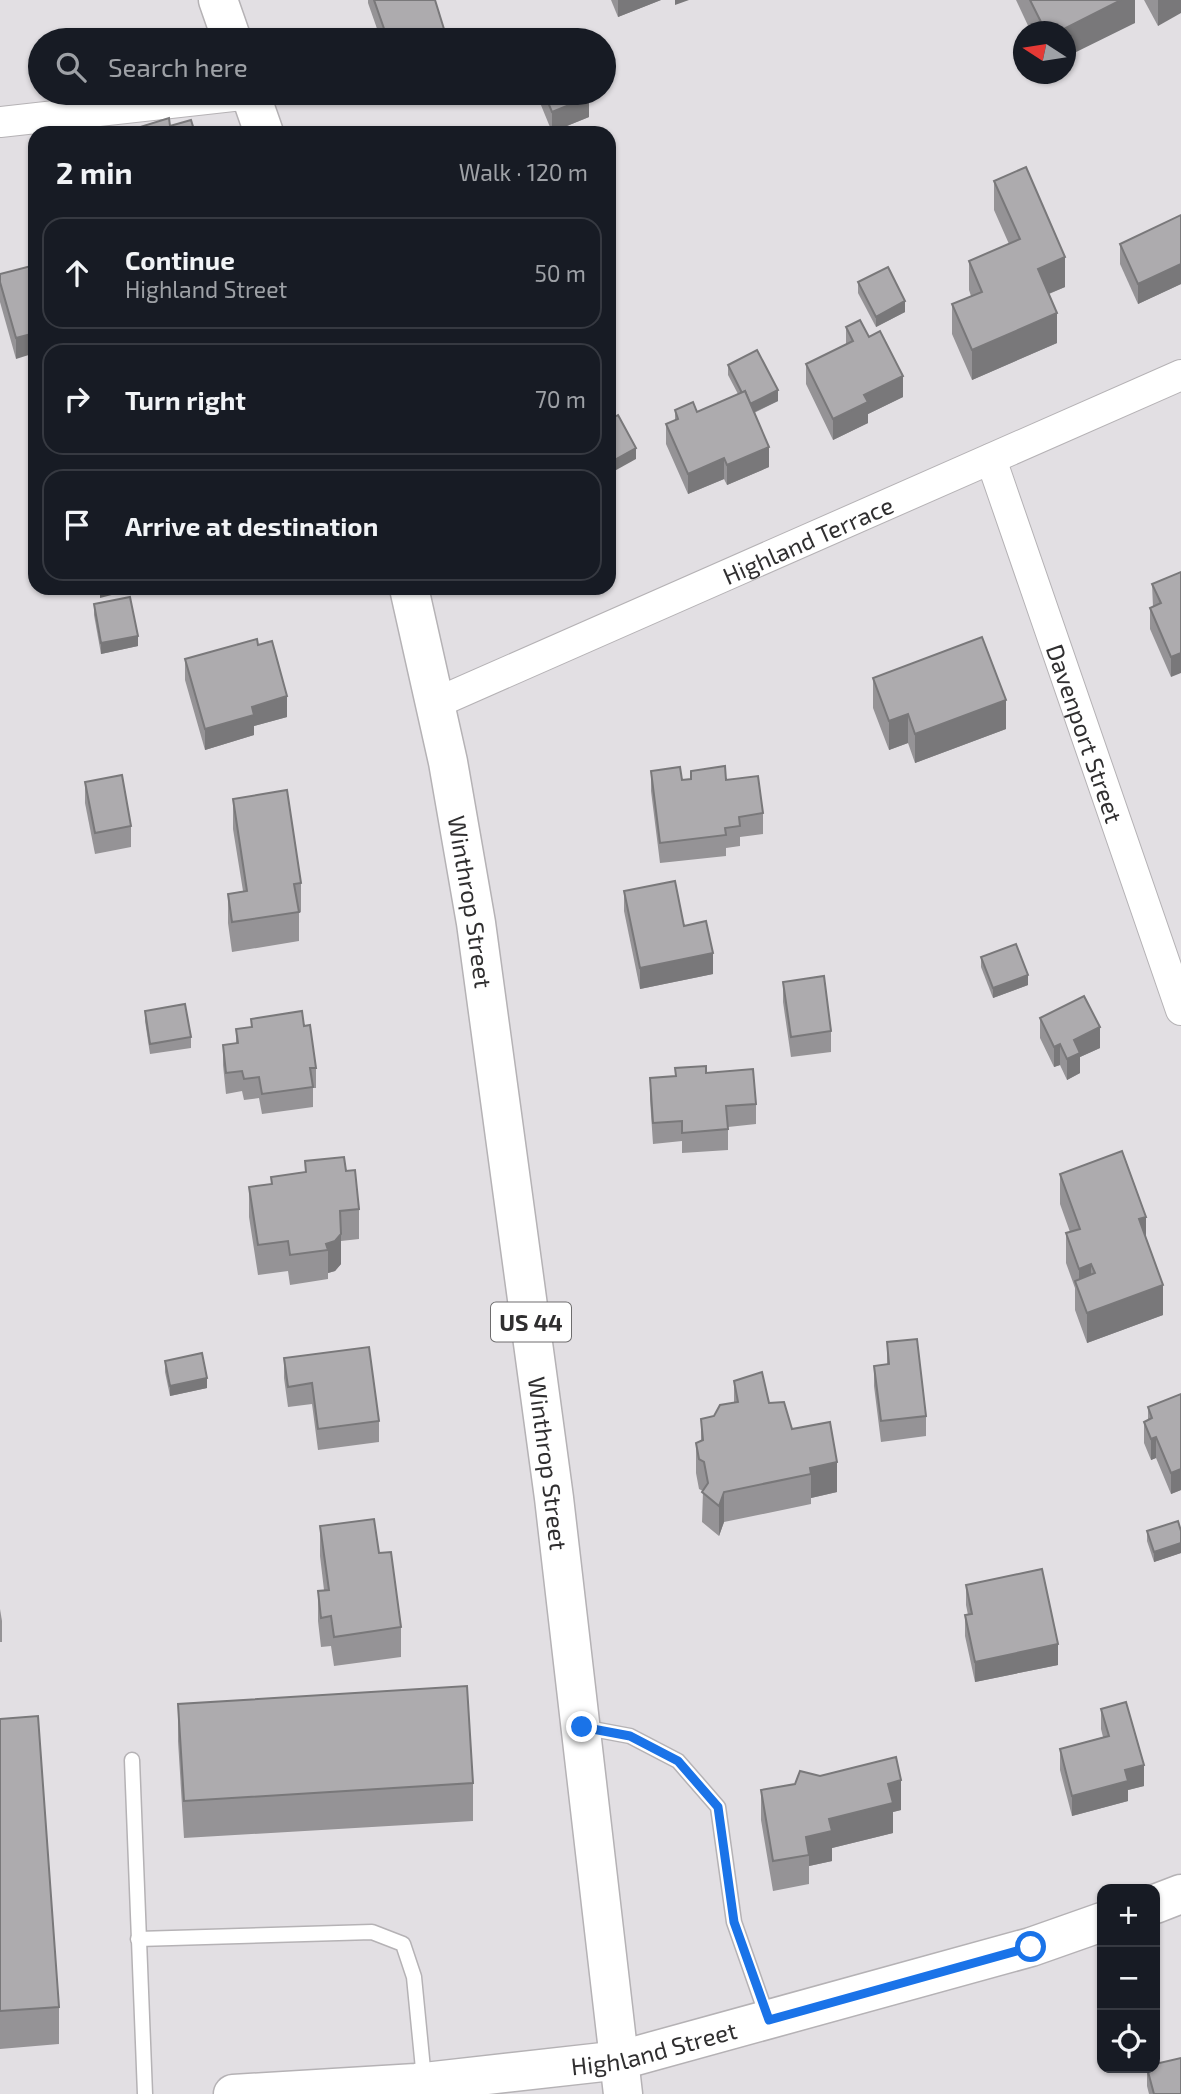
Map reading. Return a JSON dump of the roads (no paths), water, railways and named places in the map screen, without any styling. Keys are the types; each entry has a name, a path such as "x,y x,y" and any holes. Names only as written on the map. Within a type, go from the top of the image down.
{"main road":[{"path":"218,0 228,28"},
{"path":"255,105 262,126"},
{"name":"Winthrop Street","path":"412,595 436,703 477,923 554,1498 622,2077"},
{"path":"1160,1902 1181,1894"},
{"name":"Highland Street","path":"233,2094 424,2082 622,2077 769,2020 1031,1947 1097,1924"}],"street":[{"path":"0,122 147,105"},
{"name":"Highland Terrace","path":"436,703 1181,375"},
{"name":"Davenport Street","path":"991,459 1181,1010"}],"lane":[{"path":"582,1727 630,1736 678,1761 718,1807 734,1922 769,2020"},
{"path":"132,1760 145,2094"},
{"path":"138,1939 372,1932 403,1944 414,1977 424,2082"}]}
